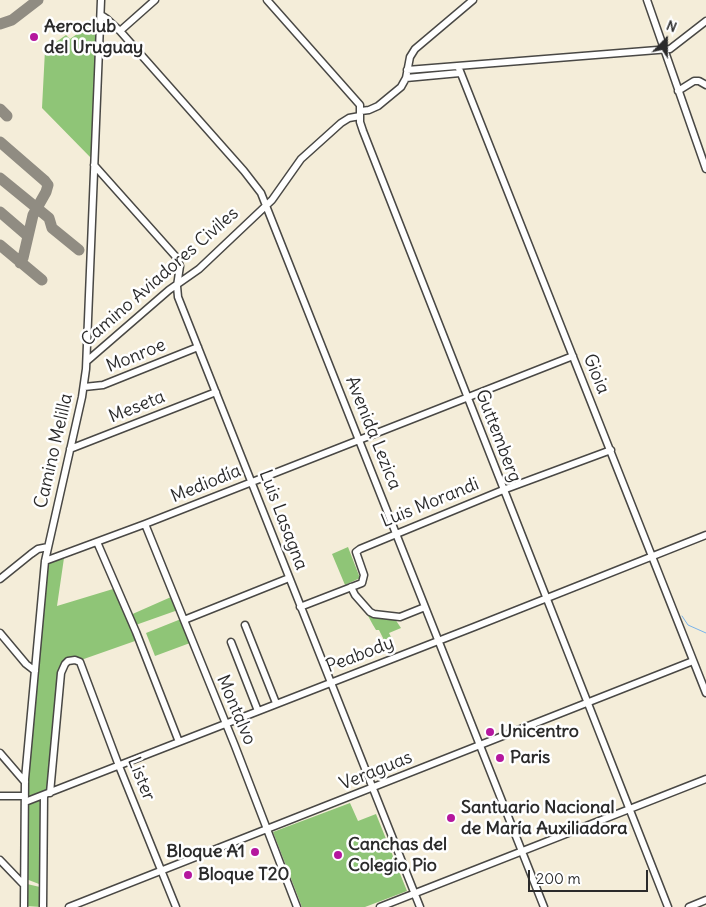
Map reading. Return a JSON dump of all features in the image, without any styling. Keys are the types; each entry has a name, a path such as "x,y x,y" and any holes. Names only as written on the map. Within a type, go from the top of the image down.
{"street":[{"name":"Camino Melilla","path":"24,907 26,782 46,561 84,387 87,361 101,0"},
{"path":"120,31 155,0"},
{"name":"Guttemberg","path":"267,0 360,105 363,131 668,907"},
{"name":"Camino Aviadores Civiles","path":"87,361 169,290 199,269 280,191 301,160 341,123 383,103 401,87 406,78 412,54 417,46 473,0"},
{"path":"647,0 706,170"},
{"name":"Avenida Lezica","path":"101,15 120,31 244,170 266,204 544,907"},
{"path":"408,70 459,69 664,50 670,49 706,21"},
{"path":"406,78 459,69"},
{"name":"Gioia","path":"459,69 706,693"},
{"path":"678,91 694,81 699,81 706,85"},
{"name":"Luis Lasagna","path":"94,165 177,258 180,266 177,286 178,297 420,907"},
{"name":"Monroe","path":"84,387 113,382 198,347"},
{"name":"Mediodía","path":"46,561 573,356"},
{"name":"Meseta","path":"70,448 216,392"},
{"name":"Luis Morandi","path":"351,587 362,583 365,578 356,552 357,550 503,490 611,450"},
{"name":"Montalvo","path":"145,524 268,829 297,907"},
{"name":"Peabody","path":"25,799 47,794 706,535"},
{"path":"97,542 136,632 179,742"},
{"path":"0,579 38,549 48,547"},
{"path":"184,620 289,578"},
{"path":"300,607 351,587 355,595 374,614 398,617 425,607"},
{"path":"245,626 276,704"},
{"path":"0,633 26,664 36,671"},
{"path":"231,642 258,711"},
{"name":"Lister","path":"47,794 61,674 68,661 80,662 119,766 176,907"},
{"name":"Veraguas","path":"69,907 693,661"},
{"path":"0,753 26,782"},
{"path":"380,907 706,779"},
{"path":"43,907 47,794"},
{"path":"0,796 25,799"},
{"path":"0,860 24,885"},
{"path":"689,907 706,900"}],"green space":[{"path":"94,18 97,19 91,158 42,108 45,50 66,35 70,39 84,29 81,25"},
{"path":"348,547 360,578 345,585 332,554"},
{"path":"64,558 57,606 113,589 128,616 171,597 178,610 130,627 135,641 81,660 63,663 59,670 47,789 28,798 27,766 47,564"},
{"path":"367,614 395,619 401,628 389,633 391,637 384,640"},
{"path":"181,619 190,643 155,656 146,633"},
{"path":"41,800 41,883 39,884 26,879 28,804"},
{"name":"Canchas del Colegio Pio","path":"350,803 358,821 376,814 407,891 365,907 302,907 273,832"},
{"path":"27,884 40,887 41,907 26,906"}],"waterway":[{"path":"682,616 688,625 706,633"}],"taxiway":[{"path":"0,24 12,20 38,0"},
{"path":"0,109 7,116"},
{"path":"0,142 48,185"},
{"path":"0,178 49,218 52,228 79,250"},
{"path":"20,263 23,258 33,215 48,185"},
{"path":"0,212 28,236"},
{"path":"0,245 42,280"}],"place":[{"name":"Aeroclub del Uruguay","path":"34,37"},
{"name":"Unicentro","path":"490,732"},
{"name":"Paris","path":"500,758"},
{"name":"Santuario Nacional de María Auxiliadora","path":"451,818"},
{"name":"Bloque A1","path":"255,852"},
{"name":"Canchas del Colegio Pio","path":"338,855"},
{"name":"Bloque T20","path":"188,875"}]}
